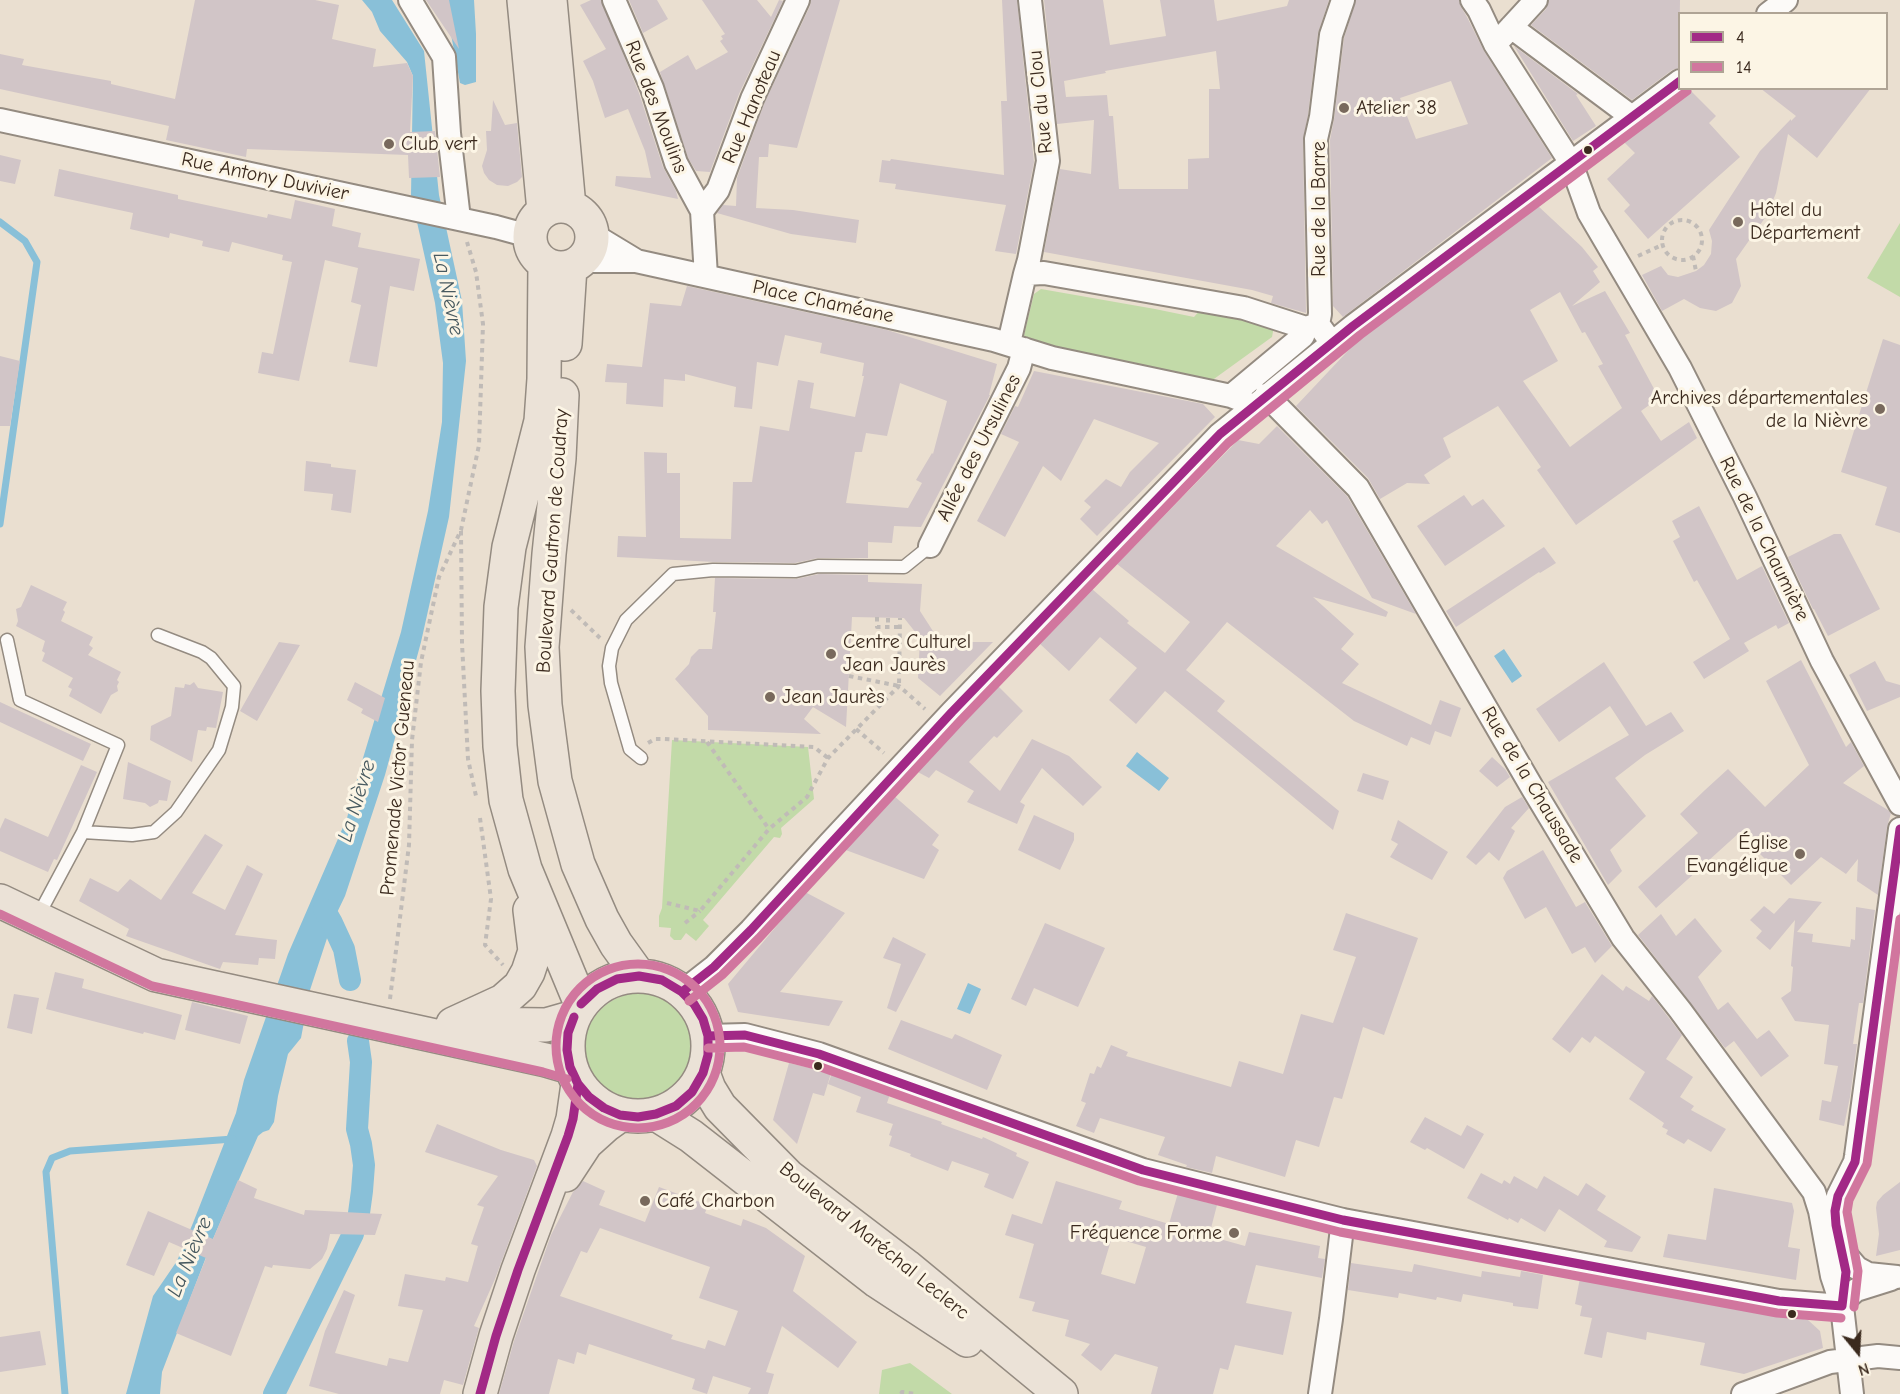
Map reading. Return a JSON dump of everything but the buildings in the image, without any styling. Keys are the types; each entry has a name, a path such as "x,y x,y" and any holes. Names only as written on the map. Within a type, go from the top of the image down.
{"main road":[{"path":"524,0 561,240"},
{"path":"550,0 561,240"},
{"name":"Boulevard Gautron de Coudray","path":"561,240 559,458 542,647 545,705 555,781 578,864 602,919 616,944 639,976"},
{"name":"Boulevard Gautron de Coudray","path":"561,240 541,421 510,547 501,607 498,670 500,746 506,800 525,869 577,1010"},
{"path":"453,1024 503,1001 520,986 528,972 536,951 525,869"},
{"path":"0,902 156,975 261,999 315,1010 386,1026 546,1060 574,1076 589,1097 603,1108 620,1115 638,1117 656,1114 676,1106 692,1092 703,1074 708,1055 708,1036 703,1019 694,1004 682,992 662,980 639,976 617,979 597,988 577,1010 557,1023 386,1026"},
{"path":"480,1394 518,1270 573,1119 574,1076 567,1050 568,1033 577,1010"},
{"name":"Boulevard Maréchal Leclerc","path":"703,1074 720,1107 788,1176 906,1266 1061,1394"},
{"name":"Boulevard Maréchal Leclerc","path":"656,1114 691,1136 877,1281 1049,1394"},
{"path":"538,1220 586,1143 620,1115"}],"street":[{"path":"410,0 444,57 449,133 459,219"},
{"name":"Rue des Moulins","path":"615,0 652,88 676,163 702,212"},
{"name":"Rue Hanoteau","path":"702,212 718,190 752,99 798,0"},
{"name":"Rue du Clou","path":"1025,274 1048,162 1030,0"},
{"name":"Rue de la Barre","path":"1312,326 1320,314 1316,139 1321,117 1331,35 1343,0"},
{"name":"Rue de la Chaumière","path":"1472,0 1495,44 1571,163 1589,213 1680,368 1745,497 1822,660 1900,804"},
{"path":"1495,44 1536,0"},
{"path":"1770,12 1785,0"},
{"path":"1511,27 1632,117"},
{"path":"682,992 714,967 751,930 900,767 1211,442 1332,343 1678,82"},
{"name":"Rue Antony Duvivier","path":"0,120 561,240"},
{"name":"Rue de la Chaumière","path":"1547,181 1561,189 1589,213"},
{"path":"702,212 706,276"},
{"name":"Place Chaméane","path":"561,240 636,261 1016,346 1052,358 1231,396 1244,401 1258,402"},
{"path":"1016,346 1025,274 1044,273 1244,308 1312,326 1332,343"},
{"path":"1231,396 1312,326"},
{"name":"Allée des Ursulines","path":"930,546 1019,368 1016,346"},
{"name":"Rue de la Chaussade","path":"1258,402 1358,488 1533,789 1623,938 1680,1010 1809,1183 1818,1202 1832,1276 1842,1306"},
{"path":"1852,1394 1842,1306 1846,1272 1835,1210 1838,1196 1855,1162 1900,829"},
{"path":"708,1036 745,1035 819,1054 1143,1170 1343,1220 1779,1301 1842,1306"},
{"path":"1802,1174 1823,1178 1843,1172 1855,1162"},
{"path":"1320,1394 1343,1220"},
{"path":"1836,1225 1845,1254 1857,1268 1868,1274 1899,1277"},
{"path":"1842,1306 1856,1290 1899,1277"},
{"path":"1779,1301 1823,1317 1844,1330"},
{"path":"1743,1394 1830,1362 1878,1356 1900,1358"}],"lane":[{"path":"641,758 630,749 611,683 609,666 612,648 626,620 674,574 713,570 796,571 818,566 904,567 930,546"},
{"path":"83,832 132,835 154,832 176,812 219,750 232,707 234,686 211,657 158,635"},
{"path":"7,640 20,700 118,746 83,832 36,919"}],"path":[{"name":"Promenade Victor Gueneau","path":"386,1026 409,845 412,740 421,662 439,577 461,530 479,445 483,324 476,272 459,219"},
{"path":"1693,256 1681,260 1675,259 1665,251 1662,245 1663,233 1672,223 1685,221 1696,227 1700,233 1701,246 1693,256 1696,271"},
{"path":"546,587 612,648"},
{"path":"877,617 877,627 900,627"},
{"path":"888,618 888,627"},
{"path":"685,923 700,911 769,830 807,797 828,758 899,686 900,618"},
{"path":"849,676 899,686 941,724"},
{"path":"856,729 900,767"},
{"path":"641,758 646,744 655,739 814,747 828,758"},
{"path":"706,741 769,830"},
{"path":"667,903 700,911"},
{"path":"901,1394 903,1392 915,1394"}],"green space":[{"path":"1900,223 1900,297 1867,278"},
{"path":"1041,289 1194,317 1201,309 1274,326 1272,337 1207,384 1027,341 1024,335 1034,294"},
{"path":"672,740 808,747 814,799 781,828 780,838 774,837 703,920 709,926 696,941 686,933 681,940 674,940 670,936 671,928 659,927"},
{"path":"641,993 663,997 681,1010 694,1028 698,1050 694,1072 681,1090 663,1103 641,1107 619,1103 601,1090 588,1072 584,1050 588,1028 601,1010 619,997"},
{"path":"910,1363 952,1394 879,1394 882,1370"}],"water":[{"name":"La Nièvre","path":"362,0 392,0 424,51 439,195 462,301 466,361 449,517 421,642 385,775 345,896 332,923 310,990 301,1038 288,1054 274,1122 269,1130 258,1136 213,1239 162,1372 160,1394 126,1394 153,1296 177,1261 193,1223 236,1113 244,1080 288,954 347,818 401,632 428,511 442,422 443,363 435,303 411,195 413,76 407,62 380,31 372,12"},
{"path":"440,0 474,0 476,82 465,85 460,83 448,18"},
{"path":"1504,649 1522,676 1512,683 1494,656"},
{"path":"1137,752 1169,778 1159,791 1126,766"},
{"path":"968,983 981,989 970,1014 957,1009"}],"waterway":[{"path":"0,222 25,241 37,262 0,524"},
{"path":"324,909 344,949 350,980"},
{"path":"358,1041 361,1062 357,1129 364,1165 359,1213"},
{"path":"65,1394 46,1172 52,1158 70,1151 233,1139"},
{"path":"274,1394 353,1234"}],"transit line":[{"name":"4","path":"682,992 714,967 751,930 952,712 1220,434 1353,326 1678,82"},
{"name":"14","path":"689,1001 722,975 759,938 961,720 1228,443 1360,335 1687,91"},
{"name":"4","path":"1842,1306 1846,1272 1835,1211 1838,1196 1855,1162 1900,829"},
{"name":"14","path":"0,914 152,986 567,1079"},
{"name":"14","path":"1854,1307 1858,1271 1847,1212 1849,1200 1867,1164 1900,919"},
{"name":"14","path":"638,964 654,965 669,970 696,988 714,1015 719,1030 720,1046 719,1062 714,1077 696,1104 669,1122 654,1127 638,1128 622,1127 607,1122 580,1104 562,1077 557,1062 556,1046 557,1030 562,1015 580,988 607,970 622,965 638,964"},
{"name":"4","path":"574,1017 568,1033 567,1050 570,1067 578,1084 589,1097 604,1108 620,1115 638,1117 656,1114 676,1106 692,1092 703,1073 708,1055 708,1036 703,1019 694,1004 682,992 662,980 639,976 617,979 597,989 581,1004"},
{"name":"4","path":"708,1036 745,1035 819,1054 1143,1170 1343,1220 1779,1301 1842,1306"},
{"name":"14","path":"708,1048 744,1047 815,1065 1139,1181 1340,1232 1777,1313 1841,1318"},
{"name":"4","path":"480,1394 518,1270 568,1136 578,1084"}],"place":[{"name":"Atelier 38","path":"1344,108"},
{"name":"Club vert","path":"389,144"},
{"name":"Hôtel du Département","path":"1738,222"},
{"name":"Archives départementales de la Nièvre","path":"1880,409"},
{"name":"Centre Culturel Jean Jaurès","path":"831,654"},
{"name":"Jean Jaurès","path":"770,697"},
{"name":"Église Evangélique","path":"1800,854"},
{"name":"Café Charbon","path":"645,1201"},
{"name":"Fréquence Forme","path":"1234,1233"}]}
